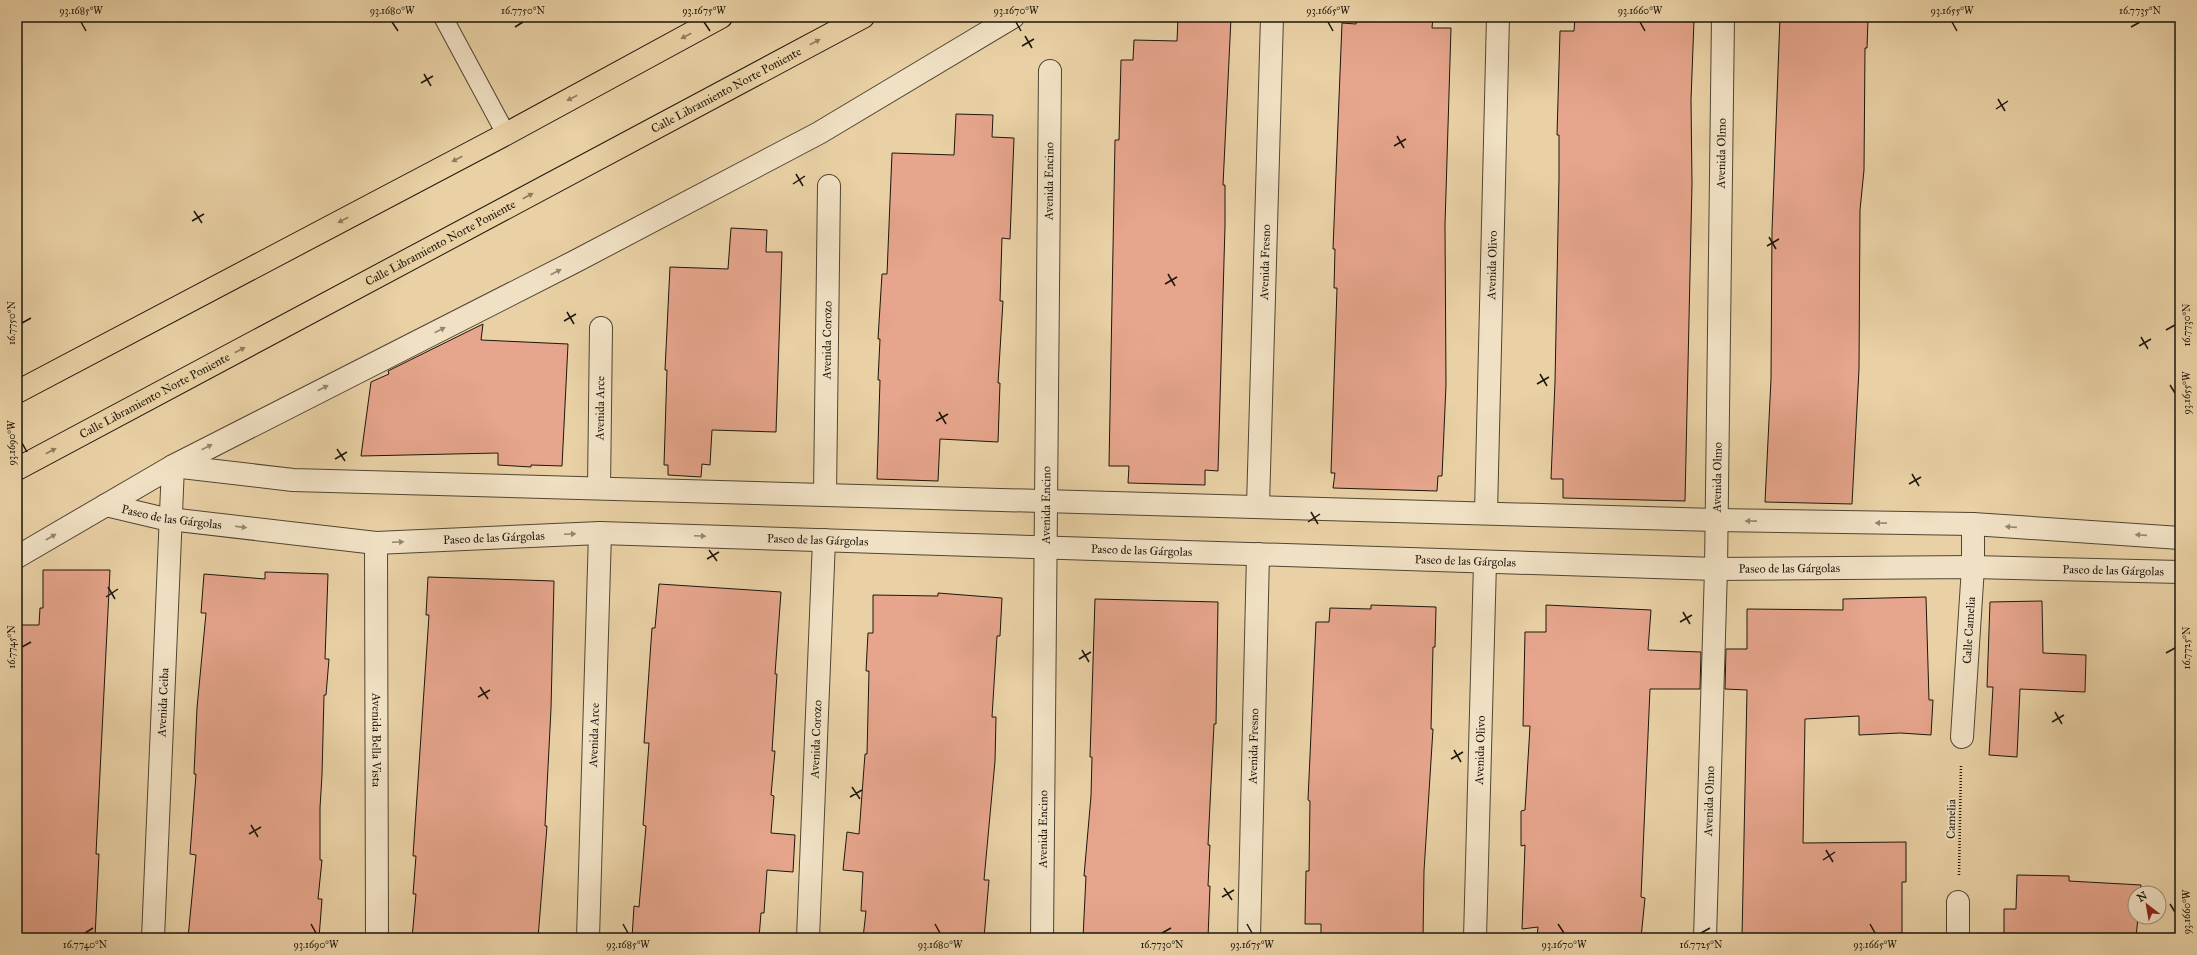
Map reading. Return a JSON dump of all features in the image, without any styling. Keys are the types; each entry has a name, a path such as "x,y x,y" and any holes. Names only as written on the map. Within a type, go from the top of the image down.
{"highway":[{"path":"17,392 506,134 720,17"},
{"name":"Calle Libramiento Norte Poniente","path":"17,469 863,17"}],"street":[{"path":"17,557 173,466 576,262 805,140 1013,17"},
{"name":"Avenida Fresno","path":"1258,506 1272,17"},
{"name":"Avenida Olivo","path":"1486,513 1498,17"},
{"name":"Avenida Olmo","path":"1705,938 1716,569 1723,17"},
{"name":"Avenida Encino","path":"1042,938 1050,71"},
{"name":"Avenida Corozo","path":"825,494 829,186"},
{"name":"Avenida Arce","path":"599,488 601,328"},
{"path":"173,466 293,480 1716,520 1973,524 2180,538"},
{"name":"Avenida Ceiba","path":"153,938 173,466"},
{"name":"Paseo de las Gárgolas","path":"106,504 161,518 376,543 600,533 1716,569 1973,567 2180,572"},
{"name":"Calle Camelia","path":"1962,737 1973,567 1973,524"},
{"name":"Avenida Arce","path":"588,938 600,533"},
{"name":"Avenida Corozo","path":"808,938 824,540"},
{"name":"Avenida Bella Vista","path":"376,543 377,938"},
{"name":"Avenida Fresno","path":"1249,938 1258,554"},
{"name":"Avenida Olivo","path":"1475,938 1485,562"},
{"path":"1958,902 1958,938"}],"lane":[{"path":"443,17 506,134"}],"path":[{"name":"Camelia","path":"1958,902 1962,737"}],"building":[{"path":"1178,17 1231,18 1223,185 1225,185 1225,226 1218,471 1205,470 1205,485 1128,483 1129,466 1109,466 1115,140 1119,140 1121,60 1133,60 1134,40 1177,41"},
{"path":"1356,17 1433,17 1432,28 1451,28 1445,225 1446,385 1442,476 1438,476 1437,491 1333,488 1335,473 1331,473 1337,288 1334,288 1335,249 1333,249 1342,23 1356,24"},
{"path":"1575,17 1694,20 1691,100 1692,183 1685,501 1563,498 1563,479 1551,479 1555,382 1559,178 1559,135 1557,135 1560,31 1574,31"},
{"path":"1780,17 1868,19 1867,48 1865,48 1864,170 1860,210 1859,369 1852,504 1765,502 1771,379 1772,231"},
{"path":"956,114 993,115 992,137 1014,138 1010,239 1002,238 1000,301 1003,301 998,383 1000,383 998,442 940,439 938,481 877,479 880,380 878,380 880,339 878,339 882,274 887,274 892,153 954,155"},
{"path":"731,228 767,230 766,252 782,252 776,432 712,430 710,465 702,464 701,477 668,475 668,465 664,465 667,370 665,370 670,267 728,269"},
{"path":"483,324 481,340 568,344 562,466 531,465 531,467 498,465 498,453 361,456 371,382 389,374 388,371"},
{"path":"43,570 110,570 96,854 99,854 95,938 31,938 31,934 17,933 17,625 39,625 40,608 43,608"},
{"path":"265,572 328,574 325,659 329,659 326,695 324,695 320,808 320,860 322,860 318,899 322,899 319,938 188,938 196,855 190,854 196,774 194,774 197,708 206,613 201,613 204,574 265,579"},
{"path":"428,577 554,581 551,709 545,826 547,826 538,938 412,938 416,894 413,894 416,856 413,856 429,615 426,615"},
{"path":"659,584 781,592 775,674 777,674 772,751 775,751 771,795 774,796 771,833 795,835 793,872 767,870 764,913 761,913 759,938 632,938 634,906 639,907 646,826 643,825 649,743 644,743 652,628 655,628"},
{"path":"938,593 1002,598 1000,636 997,636 992,717 996,717 995,761 984,880 989,880 984,938 863,938 866,911 861,911 863,872 843,870 847,832 859,834 865,754 867,754 869,671 866,671 868,633 873,633 873,595 938,596"},
{"path":"1926,597 1929,700 1933,700 1931,735 1900,733 1859,735 1859,716 1805,719 1803,843 1906,842 1906,882 1902,882 1902,933 1804,935 1804,938 1742,938 1747,690 1725,689 1726,649 1747,649 1747,609 1843,610 1843,599"},
{"path":"1095,599 1218,602 1216,724 1214,724 1208,845 1210,845 1208,886 1210,886 1208,938 1083,938 1086,876 1084,876 1091,796 1092,757 1090,757"},
{"path":"2042,601 2043,653 2086,655 2085,692 2020,689 2017,757 1989,755 1993,687 1987,687 1990,602"},
{"path":"1371,605 1436,607 1435,647 1433,647 1431,729 1433,729 1424,871 1423,938 1321,938 1321,924 1305,924 1306,871 1309,871 1310,801 1308,800 1316,622 1329,622 1330,608 1371,609"},
{"path":"1546,605 1651,610 1648,650 1701,652 1700,689 1650,689 1641,897 1645,898 1641,938 1537,938 1538,927 1522,929 1525,845 1521,846 1521,811 1525,810 1530,726 1523,726 1525,632 1546,632"},
{"path":"2017,875 2069,876 2069,881 2141,885 2127,885 2127,925 2137,925 2136,938 2105,938 2105,936 2004,937 2004,909 2016,909"}]}
